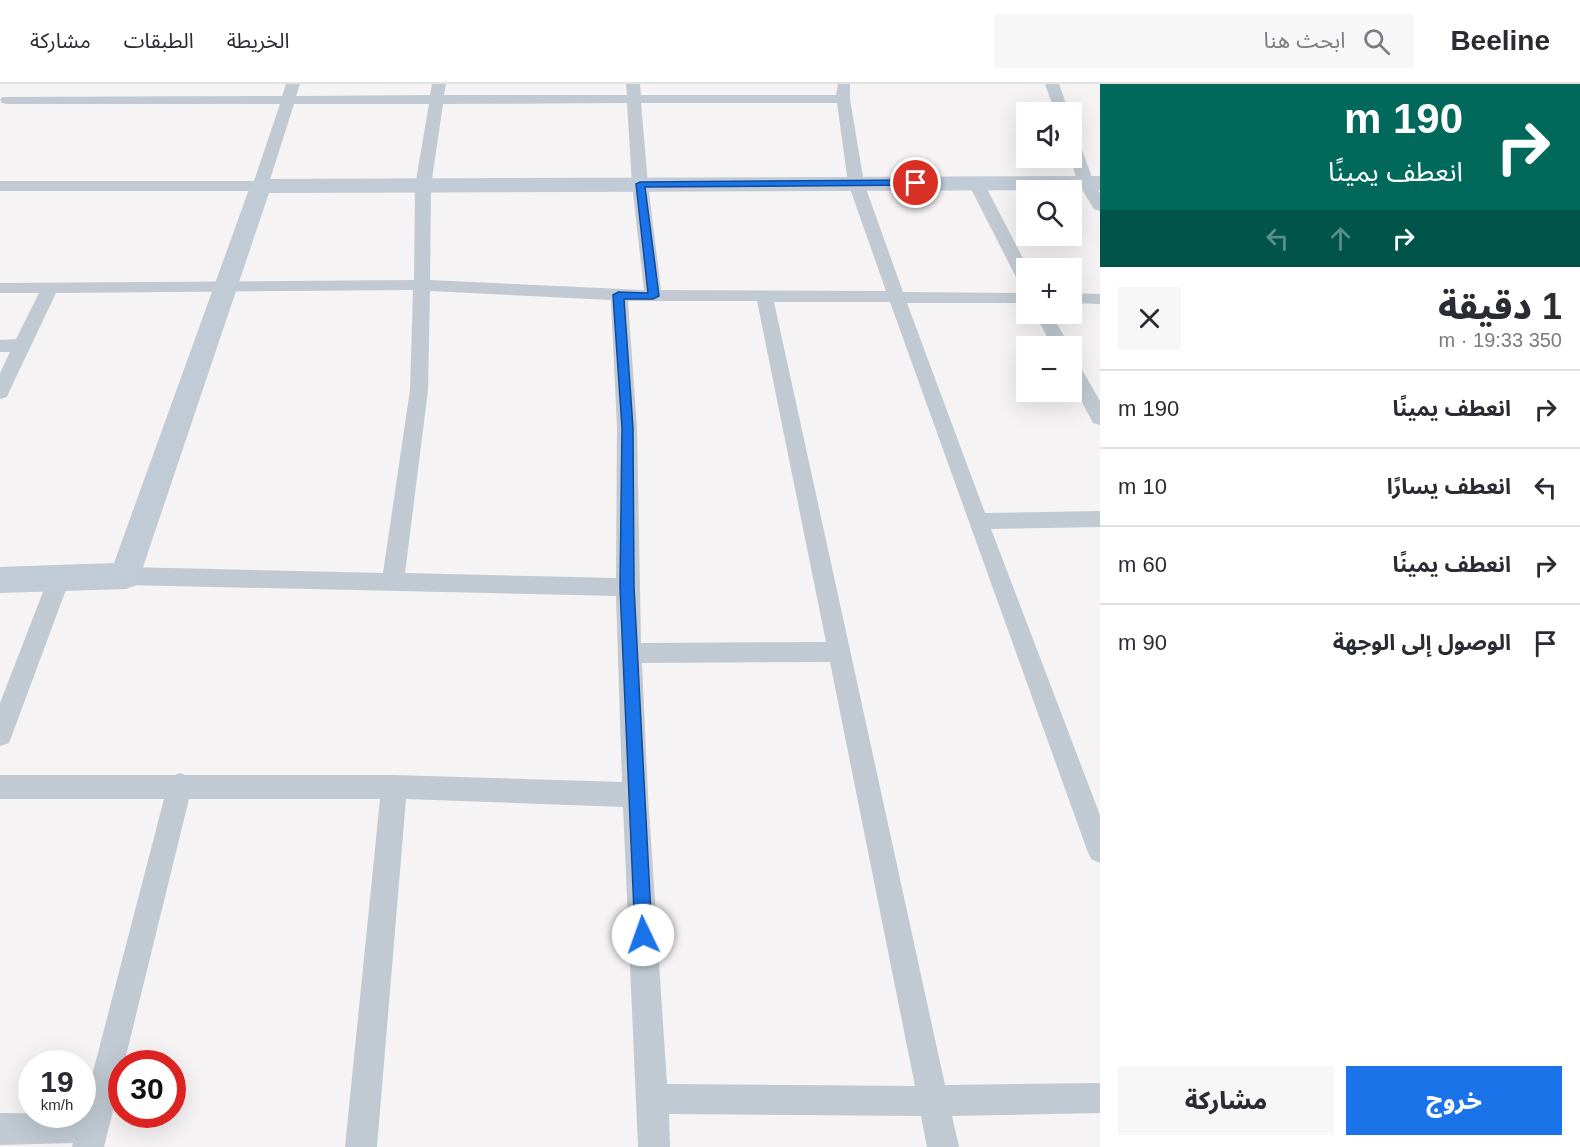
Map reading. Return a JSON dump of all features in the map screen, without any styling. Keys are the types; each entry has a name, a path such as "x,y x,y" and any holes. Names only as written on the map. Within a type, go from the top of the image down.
{"street":[{"path":"4,105 18,84"},
{"path":"138,100 148,84"},
{"path":"126,576 293,84"},
{"path":"393,582 419,390 423,186 438,84"},
{"path":"633,84 640,184 653,296"},
{"path":"844,84 843,99 856,183 934,404 980,521 1100,850"},
{"path":"1052,84 1058,102"},
{"path":"4,105 138,100 843,99"},
{"path":"1082,161 1093,183 1100,206"},
{"path":"976,183 1016,261"},
{"path":"0,186 1093,183"},
{"path":"0,288 422,285 653,296 1016,298"},
{"path":"0,392 50,288"},
{"path":"618,295 627,428 629,653 654,1147"},
{"path":"765,298 943,1147"},
{"path":"1082,298 1100,299"},
{"path":"0,346 22,345"},
{"path":"1082,385 1100,418"},
{"path":"980,521 1100,519"},
{"path":"0,580 126,576 627,587"},
{"path":"0,735 58,579"},
{"path":"629,653 839,652"},
{"path":"0,787 180,785 394,787 635,795"},
{"path":"0,1129 90,1137 180,785"},
{"path":"361,1147 394,787"},
{"path":"653,1099 933,1101 1100,1098"}],"route":[{"path":"643,935 627,587 627,428 618,295 653,296 640,184 916,183"}]}
